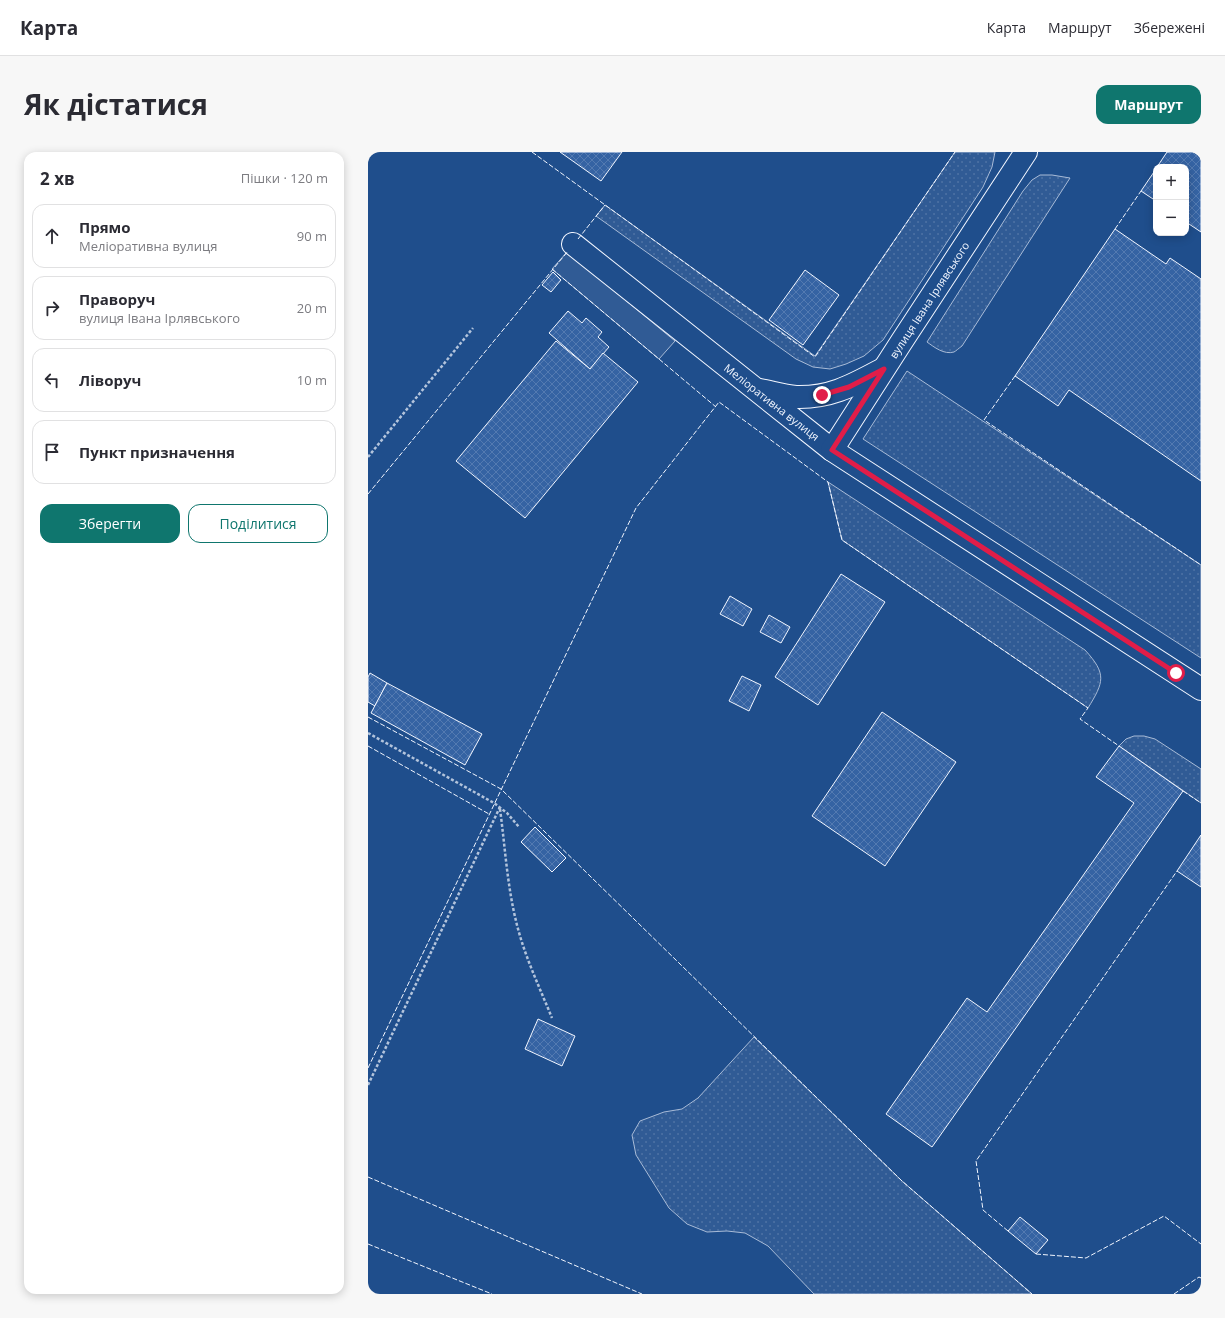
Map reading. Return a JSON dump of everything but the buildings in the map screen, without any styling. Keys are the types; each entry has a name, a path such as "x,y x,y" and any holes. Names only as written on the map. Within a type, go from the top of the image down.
{"street":[{"name":"вулиця Івана Ірлявського","path":"832,450 1026,152"},
{"name":"Меліоративна вулиця","path":"573,244 832,450 1201,689"},
{"path":"756,390 795,397 822,395 849,387 884,369"}],"path":[{"path":"368,457 473,328"},
{"path":"368,733 500,807 507,812 519,827"},
{"path":"500,807 509,880 516,920 530,964 552,1018"},
{"path":"368,1085 500,807"}],"shaded area":[{"path":"955,152 995,152 992,167 983,187 883,340 864,356 830,369 813,367 796,359 596,216 605,205 815,356"},
{"path":"1040,175 1070,178 962,346 950,353 936,348 927,342 1023,191 1032,180"},
{"path":"567,252 675,341 659,359 552,269"},
{"path":"907,371 1201,565 1201,658 863,439"},
{"path":"828,482 1085,650 1097,666 1101,678 1100,685 1088,708 842,540"},
{"path":"1134,736 1144,736 1155,739 1201,769 1201,803 1119,746 1126,739"},
{"path":"754,1037 902,1181 1032,1294 814,1294 768,1246 745,1233 727,1231 707,1232 687,1224 669,1208 636,1155 632,1135 640,1121 664,1112 682,1109 698,1098"}],"fence":[{"path":"532,152 815,357 955,152"},
{"path":"1115,229 1141,191"},
{"path":"578,239 605,205"},
{"path":"368,494 568,251"},
{"path":"552,269 716,407"},
{"path":"1015,376 984,420 1201,565"},
{"path":"368,1068 636,508 719,402 828,482 842,540 1088,708 1080,719 1119,746"},
{"path":"368,717 501,789 902,1181 1032,1294"},
{"path":"368,746 489,814"},
{"path":"1183,791 1201,803"},
{"path":"1008,1231 983,1210 976,1161 1177,871"},
{"path":"368,1177 642,1294"},
{"path":"1036,1254 1086,1258 1164,1216 1201,1244"},
{"path":"368,1244 492,1294"},
{"path":"1174,1294 1199,1277 1201,1278"}],"route":[{"path":"822,395 849,387 884,369 832,450 1176,673"}]}
